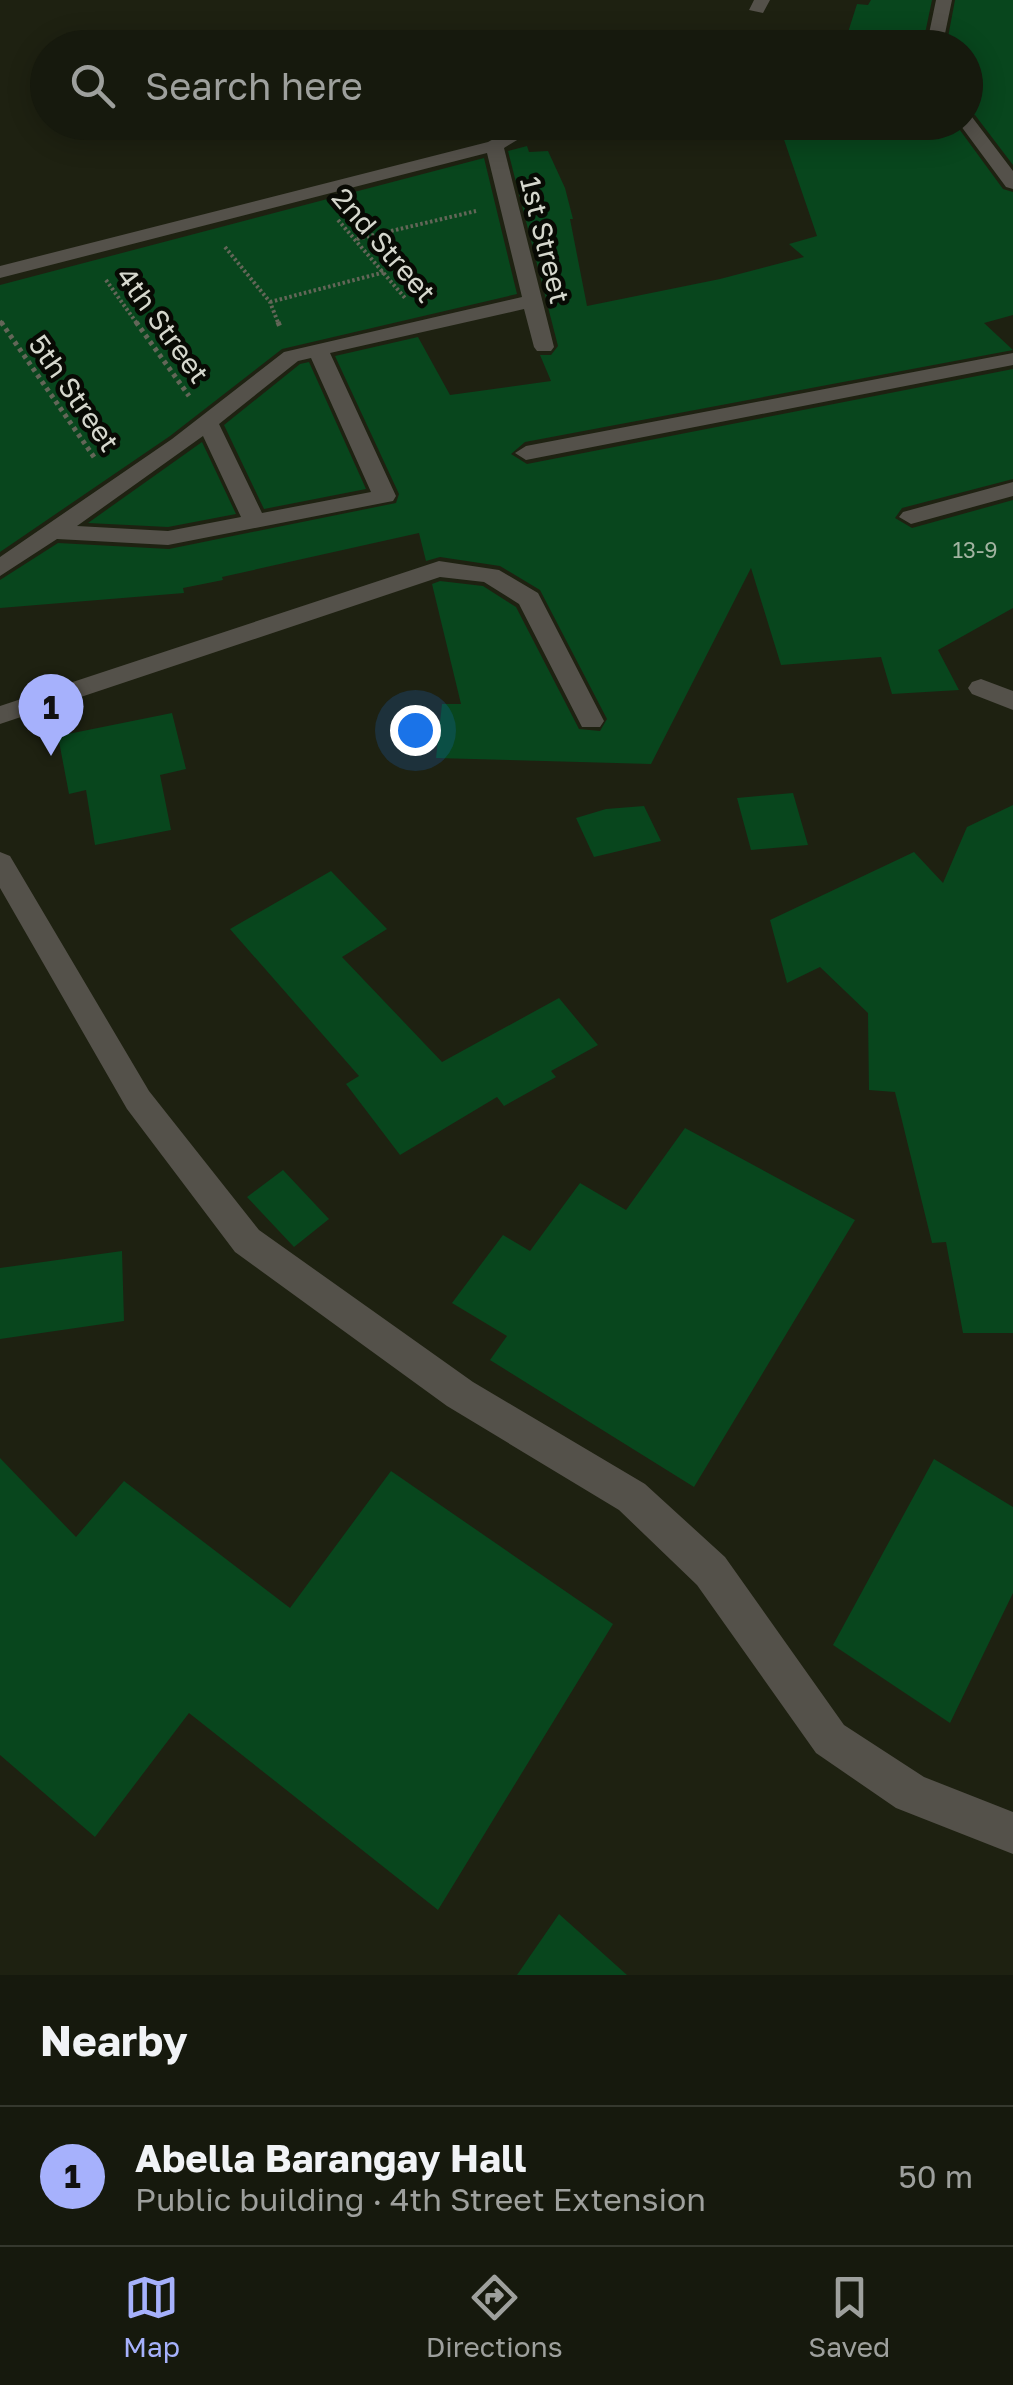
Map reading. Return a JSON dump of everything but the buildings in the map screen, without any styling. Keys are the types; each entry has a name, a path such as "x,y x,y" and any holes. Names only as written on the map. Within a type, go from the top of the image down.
{"street":[{"path":"938,30 944,0"},
{"path":"0,272 505,140"},
{"path":"981,140 1013,182"},
{"name":"1st Street","path":"494,146 544,347"},
{"path":"0,568 55,532 291,356 531,301"},
{"path":"55,532 168,538 386,496 318,352"},
{"path":"526,454 1013,358"},
{"path":"207,421 254,522"},
{"path":"911,517 1013,489"},
{"path":"0,715 439,568 490,576 529,598 591,722"},
{"path":"981,688 1013,701"},
{"path":"0,863 138,1100 247,1241 460,1394 632,1497 710,1571 830,1739 911,1793 1013,1833"}],"path":[{"name":"2nd Street","path":"309,191 386,272 428,326"},
{"path":"356,240 506,204"},
{"path":"202,218 270,302 291,356"},
{"name":"4th Street","path":"86,252 207,421"},
{"path":"270,302 386,272"},
{"name":"5th Street","path":"0,321 115,488"}],"place":[{"name":"Abella Barangay Hall","path":"51,756"}]}
